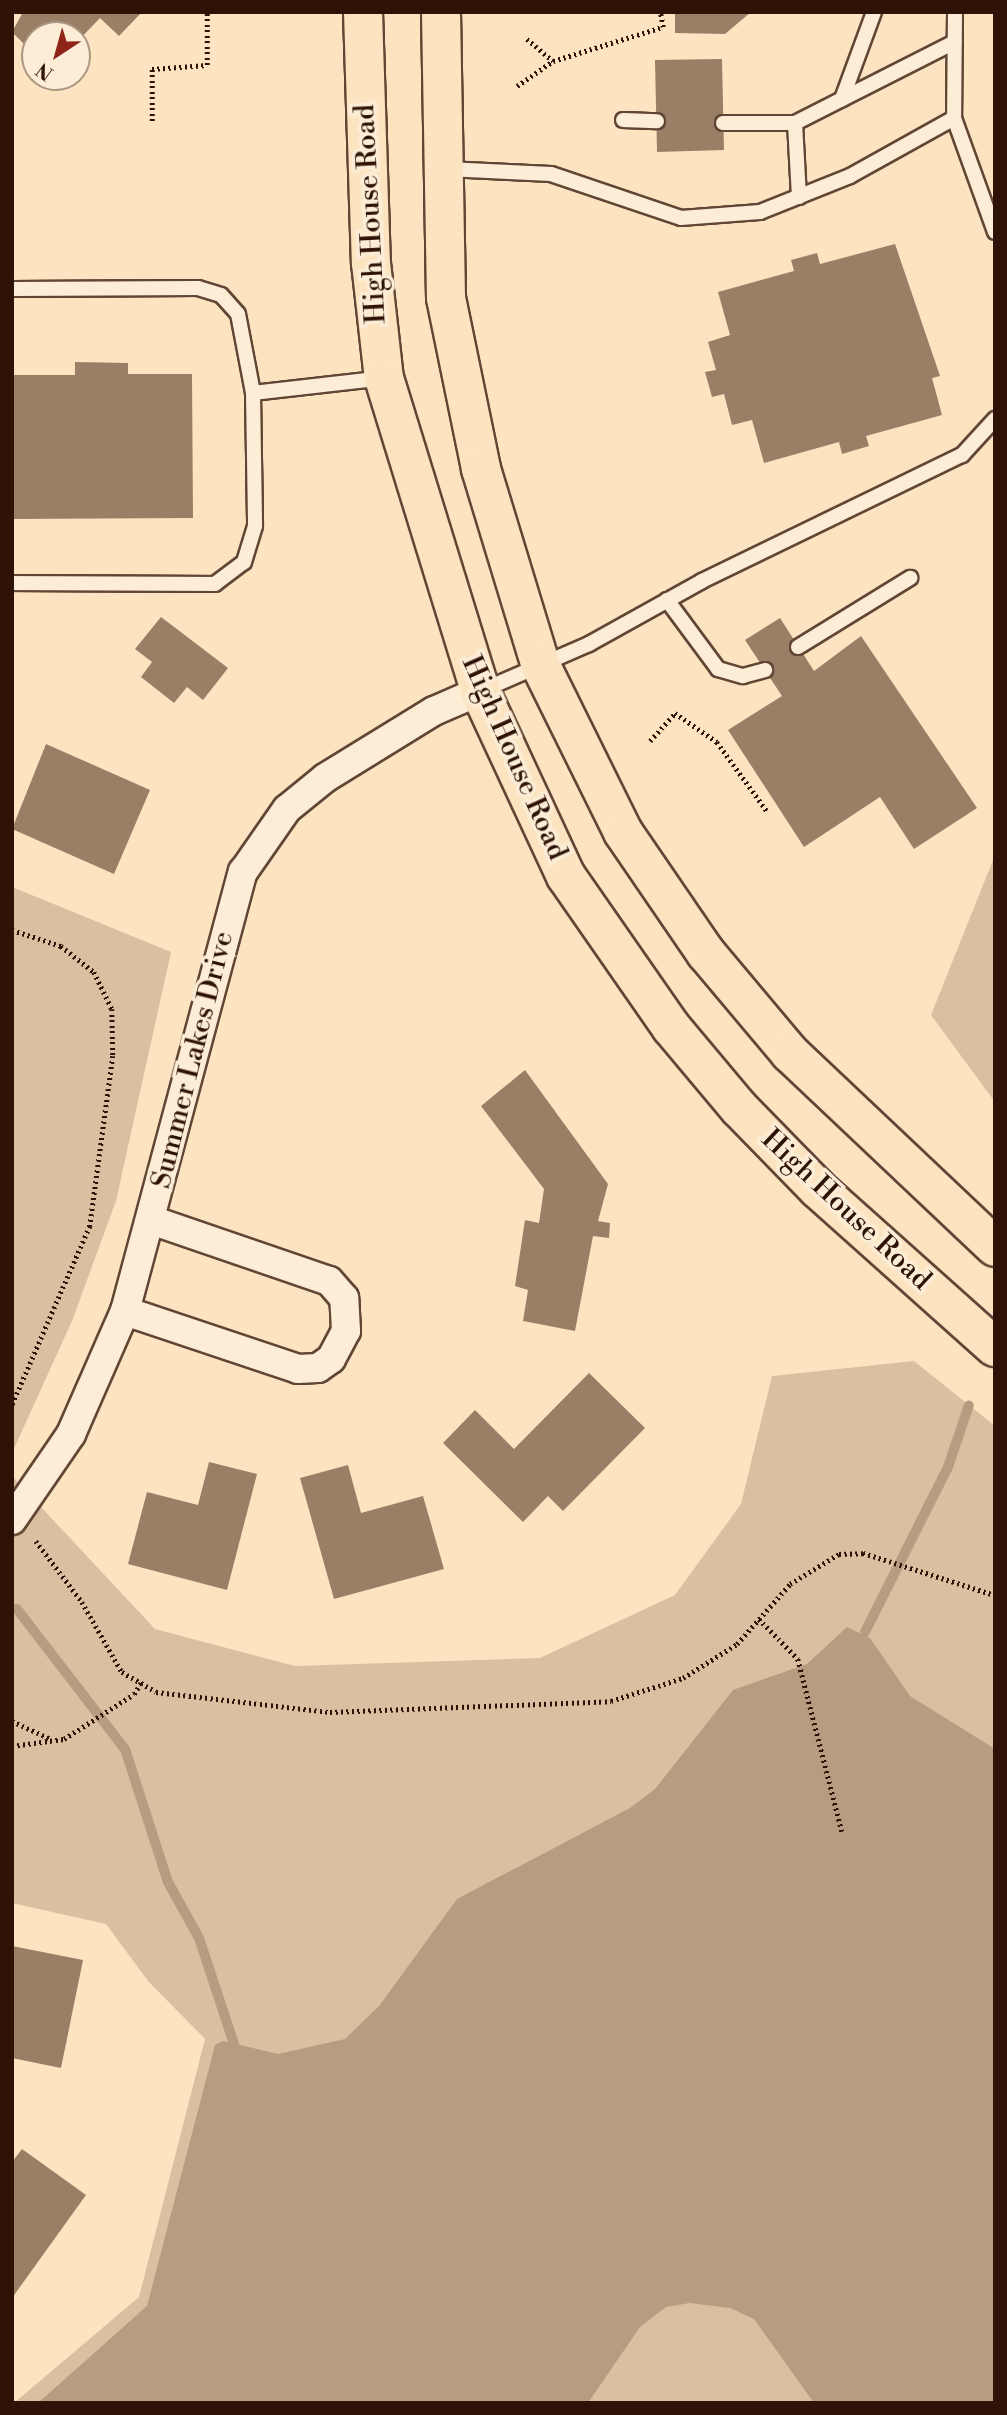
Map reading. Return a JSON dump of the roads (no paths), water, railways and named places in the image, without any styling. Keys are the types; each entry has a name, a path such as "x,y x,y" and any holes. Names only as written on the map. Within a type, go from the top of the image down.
{"main road":[{"name":"High House Road","path":"363,12 364,147 384,378 480,691 566,876 671,1027 818,1189 995,1347"},
{"path":"441,12 446,298 458,369 541,666 623,832 706,953 790,1054 995,1247"}],"street":[{"name":"Summer Lakes Drive","path":"22,1527 71,1434 125,1311 154,1221 225,925 261,841 287,809 356,755 480,691"},
{"path":"125,1311 298,1369 318,1368 331,1359 346,1331 344,1298 329,1281 154,1221"}],"lane":[{"path":"842,99 874,12"},
{"path":"955,12 954,118 995,232"},
{"path":"723,123 795,123 955,42"},
{"path":"445,170 551,174 681,218 760,212 799,197 954,118"},
{"path":"623,120 656,121"},
{"path":"795,123 799,197"},
{"path":"12,289 198,288 221,295 238,314 253,393 255,527 244,562 215,584 12,583"},
{"path":"253,393 384,378"},
{"path":"480,691 541,666 667,600 962,455 995,419"},
{"path":"797,647 910,578"},
{"path":"667,600 718,669 743,676 765,670"}],"waterway":[{"path":"865,1632 948,1467 969,1405"},
{"path":"17,1609 125,1749 168,1882 199,1938 238,2056"}]}
